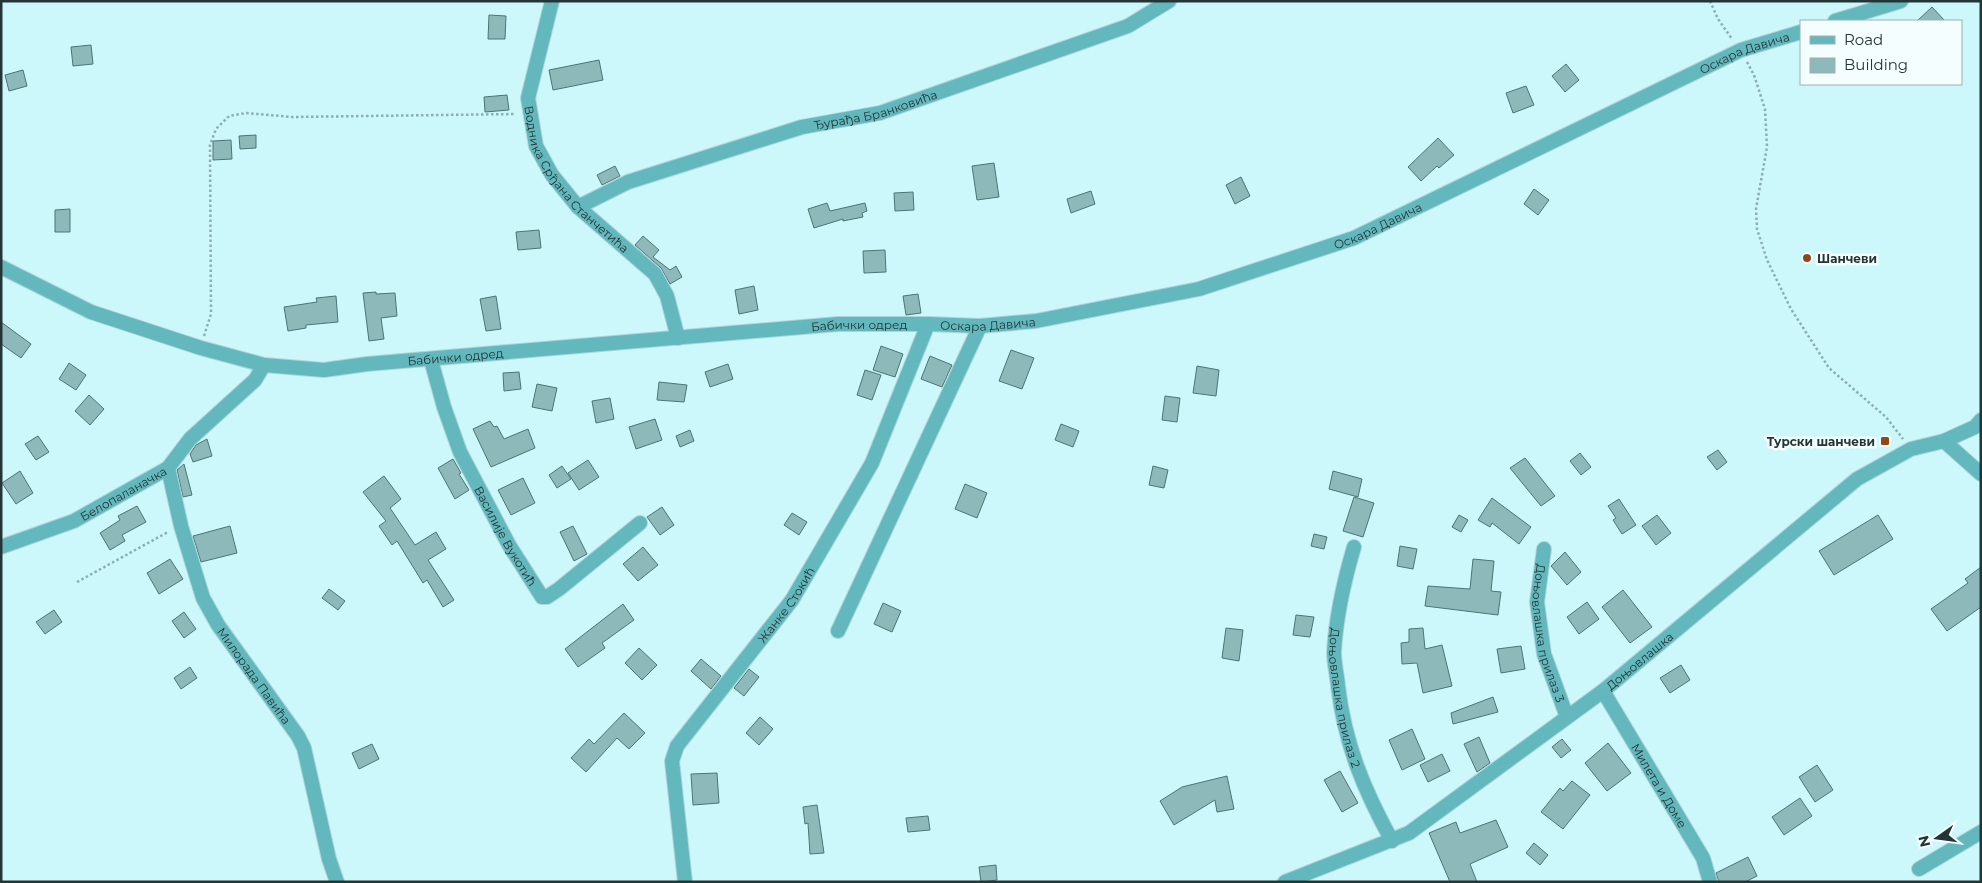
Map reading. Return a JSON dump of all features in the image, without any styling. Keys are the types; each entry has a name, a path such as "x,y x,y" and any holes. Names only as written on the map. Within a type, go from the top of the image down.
{"street":[{"name":"Водника Срђана Станчетића","path":"552,1 528,98 536,146 543,160 578,207 655,274 667,296 678,338"},
{"name":"Ђурађа Бранковића","path":"578,207 628,182 802,127 889,110 1128,26 1169,1"},
{"path":"1838,20 1901,1"},
{"name":"Оскара Давича","path":"928,324 980,326 1036,321 1199,289 1354,238 1741,50 1800,32"},
{"name":"Бабички одред","path":"1,267 91,312 201,348 264,365 324,370 367,364 838,324 928,324"},
{"name":"Жанке Стокић","path":"685,882 675,806 672,761 677,746 720,694 797,592 872,463 928,324"},
{"path":"838,630 980,326"},
{"name":"Василије Вукотић","path":"431,360 444,407 460,452 509,545 542,597 547,597 559,589 640,523"},
{"name":"Белопаланачка","path":"1,548 74,521 168,468 190,439 255,380 264,365"},
{"name":"Доњовлашка","path":"1285,882 1409,833 1603,691 1857,479 1911,449 1944,441 1975,427 1981,420"},
{"path":"1944,441 1981,474"},
{"name":"Милорада Павића","path":"168,468 180,526 200,589 218,625 298,736 304,748 319,821 337,882"},
{"name":"Доњовлашка прилаз 2","path":"1354,547 1343,583 1334,654 1342,716 1357,770 1371,804 1392,841"},
{"name":"Доњовлашка прилаз 3","path":"1544,549 1537,602 1544,654 1567,717"},
{"name":"Милета и Доме","path":"1603,691 1703,858 1710,882"},
{"path":"1919,869 1981,832"}],"path":[{"path":"1710,1 1718,19 1741,50 1754,75 1765,109 1768,147 1756,209 1757,229 1767,260 1791,308 1829,368 1886,417 1911,449"},
{"path":"201,348 211,314 210,145 216,128 229,116 246,113 292,116 530,114"},
{"path":"77,582 180,526"}],"building":[{"path":"1932,7 1944,20 1918,20"},
{"path":"489,15 506,16 505,39 488,39"},
{"path":"91,45 93,64 73,66 71,47"},
{"path":"599,60 603,80 553,90 549,70"},
{"path":"1566,64 1579,80 1565,92 1552,76"},
{"path":"23,70 27,86 9,91 5,75"},
{"path":"1526,86 1534,105 1513,113 1506,93"},
{"path":"507,95 509,110 485,112 484,97"},
{"path":"256,135 256,148 240,149 239,136"},
{"path":"1438,138 1454,155 1439,168 1437,166 1421,181 1408,167"},
{"path":"231,140 232,159 213,160 213,141"},
{"path":"994,163 999,197 977,200 972,166"},
{"path":"615,166 620,176 602,185 597,175"},
{"path":"1241,177 1250,196 1235,204 1226,185"},
{"path":"1534,189 1549,200 1538,215 1524,204"},
{"path":"1091,191 1095,204 1071,213 1067,199"},
{"path":"913,192 914,210 895,211 894,193"},
{"path":"827,203 830,211 865,203 867,211 862,213 863,217 843,221 843,219 814,228 808,209"},
{"path":"70,209 70,232 55,232 55,210"},
{"path":"539,230 541,248 518,250 516,232"},
{"path":"643,236 659,250 653,257 670,270 676,266 682,277 670,284 661,268 635,245"},
{"path":"885,250 886,272 864,273 863,251"},
{"path":"754,286 758,310 739,314 735,290"},
{"path":"376,292 376,294 395,293 397,316 381,318 384,339 369,341 363,293"},
{"path":"918,294 921,313 906,315 903,296"},
{"path":"336,296 338,322 306,325 306,328 288,331 284,307 317,302 316,298"},
{"path":"496,296 501,329 486,331 480,299"},
{"path":"1,322 31,344 21,358 1,344"},
{"path":"881,346 903,354 895,377 873,370"},
{"path":"1011,350 1034,358 1022,389 999,381"},
{"path":"930,356 952,365 942,387 921,379"},
{"path":"69,363 86,375 76,390 59,379"},
{"path":"728,364 733,379 710,387 705,372"},
{"path":"1197,366 1219,370 1216,396 1193,393"},
{"path":"865,370 881,375 872,400 857,395"},
{"path":"519,372 521,389 504,391 503,373"},
{"path":"659,382 687,385 684,402 657,400"},
{"path":"537,384 557,388 552,411 532,407"},
{"path":"89,395 104,409 90,425 75,411"},
{"path":"1165,396 1180,398 1177,422 1162,420"},
{"path":"610,398 614,419 596,423 592,401"},
{"path":"655,419 662,440 636,449 629,427"},
{"path":"490,421 494,427 497,426 504,439 528,429 535,448 491,467 473,429"},
{"path":"1061,424 1079,431 1073,447 1055,440"},
{"path":"690,430 694,441 680,447 676,436"},
{"path":"38,436 49,452 36,460 25,444"},
{"path":"207,439 212,456 193,462 190,454 196,445"},
{"path":"1718,450 1727,462 1717,470 1707,457"},
{"path":"1580,453 1591,467 1581,475 1570,461"},
{"path":"1525,458 1555,496 1541,506 1510,468"},
{"path":"453,459 461,473 459,474 469,490 455,499 438,468"},
{"path":"588,460 599,477 579,490 568,473"},
{"path":"184,464 192,495 183,497 177,470"},
{"path":"562,466 571,479 557,488 549,475"},
{"path":"1153,466 1168,470 1164,488 1149,485"},
{"path":"20,471 33,493 16,504 2,483"},
{"path":"1333,471 1362,479 1358,497 1329,489"},
{"path":"384,476 401,499 390,508 415,545 436,532 446,549 428,560 454,600 443,607 427,580 423,583 397,541 392,545 379,526 386,521 363,492"},
{"path":"523,478 535,503 511,515 498,490"},
{"path":"965,484 987,493 977,518 955,509"},
{"path":"1354,497 1374,503 1363,537 1343,531"},
{"path":"1492,498 1531,527 1519,544 1492,523 1490,527 1478,520"},
{"path":"1619,499 1636,525 1622,534 1613,520 1616,518 1608,506"},
{"path":"137,506 146,522 122,535 125,541 110,550 100,533 120,520 118,516"},
{"path":"662,507 674,525 660,535 647,517"},
{"path":"792,513 807,522 799,535 784,525"},
{"path":"1459,515 1468,520 1461,532 1452,527"},
{"path":"1657,515 1671,533 1656,545 1642,526"},
{"path":"1878,515 1893,539 1834,575 1819,551"},
{"path":"230,526 237,553 201,562 193,536"},
{"path":"573,526 587,554 574,561 560,532"},
{"path":"1314,534 1327,537 1324,549 1311,546"},
{"path":"1400,546 1417,549 1413,569 1397,566"},
{"path":"643,547 658,565 638,581 623,564"},
{"path":"1565,552 1581,572 1567,585 1551,566"},
{"path":"170,559 183,579 159,594 147,573"},
{"path":"1473,559 1494,561 1491,591 1501,592 1498,615 1425,606 1428,586 1470,589"},
{"path":"1981,567 1981,607 1947,631 1931,609 1968,583 1965,579"},
{"path":"329,589 345,601 338,610 322,598"},
{"path":"1623,590 1652,627 1630,643 1602,607"},
{"path":"1587,602 1599,619 1579,634 1567,617"},
{"path":"883,603 901,611 892,632 874,624"},
{"path":"623,604 634,620 602,643 605,648 578,667 565,649"},
{"path":"54,610 62,622 45,634 36,622"},
{"path":"184,612 196,629 184,638 172,621"},
{"path":"1296,615 1314,617 1310,637 1293,635"},
{"path":"1226,628 1243,630 1239,661 1222,658"},
{"path":"1423,628 1425,649 1442,645 1452,686 1423,693 1417,663 1402,664 1401,643 1409,642 1409,629"},
{"path":"1521,646 1525,669 1501,673 1497,649"},
{"path":"639,648 657,665 642,680 625,663"},
{"path":"701,659 721,676 711,689 691,671"},
{"path":"1681,665 1690,680 1670,693 1660,678"},
{"path":"190,667 197,678 181,689 174,678"},
{"path":"749,669 759,677 744,696 734,688"},
{"path":"1493,697 1498,712 1453,724 1451,713"},
{"path":"624,713 645,733 629,749 617,738 586,772 571,758 589,739 594,744"},
{"path":"760,717 773,729 759,745 746,733"},
{"path":"1412,729 1425,759 1402,770 1389,740"},
{"path":"1479,737 1490,763 1477,772 1464,744"},
{"path":"1562,739 1571,750 1561,758 1552,747"},
{"path":"1608,743 1631,773 1607,791 1585,763"},
{"path":"372,744 379,759 359,769 352,753"},
{"path":"1442,754 1450,771 1428,782 1420,765"},
{"path":"1817,765 1833,790 1815,802 1799,777"},
{"path":"1340,771 1358,803 1342,812 1324,780"},
{"path":"717,773 719,803 693,805 691,774"},
{"path":"1227,776 1234,809 1217,812 1215,800 1174,825 1160,801 1182,787"},
{"path":"1572,781 1590,795 1563,829 1541,812 1560,788 1563,791"},
{"path":"1800,798 1812,816 1784,835 1772,817"},
{"path":"817,805 824,853 810,854 808,823 805,824 803,807"},
{"path":"928,816 930,830 908,832 906,818"},
{"path":"1496,820 1508,847 1470,864 1477,882 1450,882 1429,833 1456,822 1460,833"},
{"path":"1534,843 1548,855 1540,865 1526,853"},
{"path":"1748,857 1757,876 1745,882 1719,882 1716,873"},
{"path":"996,865 997,880 981,882 979,867"}],"place":[{"name":"Шанчеви","path":"1807,258"},
{"name":"Турски шанчеви","path":"1885,441"}]}
